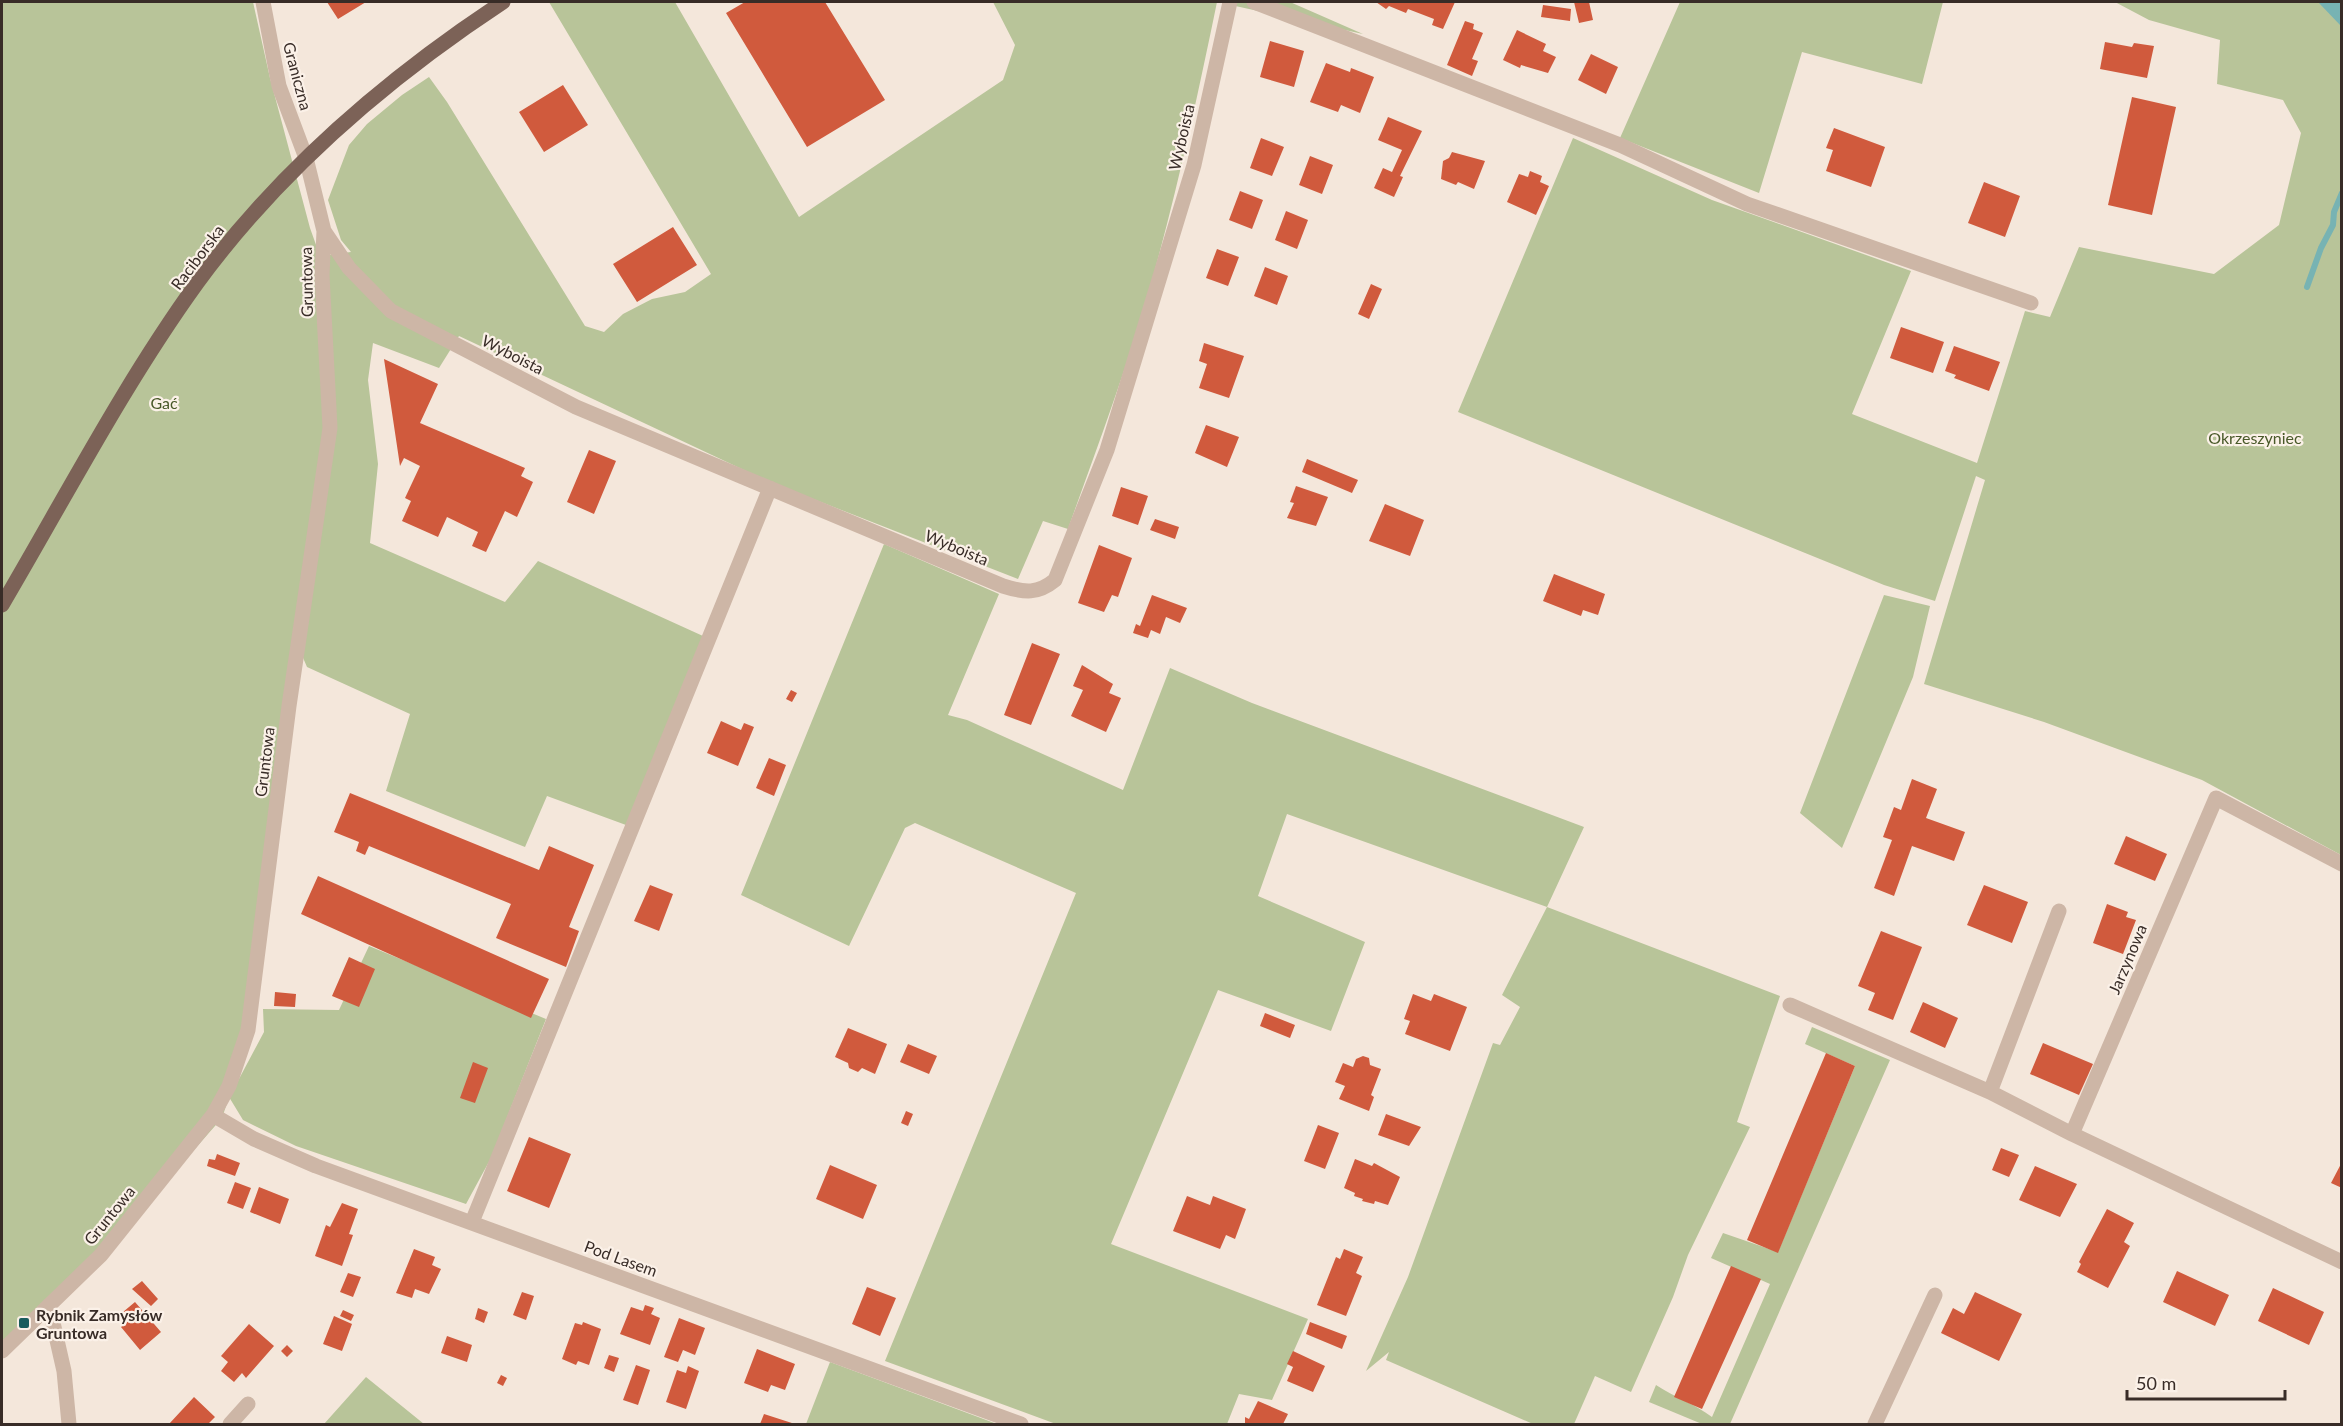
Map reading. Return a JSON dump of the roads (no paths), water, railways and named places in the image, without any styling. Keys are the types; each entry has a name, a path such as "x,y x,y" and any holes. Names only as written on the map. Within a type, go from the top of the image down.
{"main road":[{"name":"Raciborska","path":"2,606 125,395 197,284 240,229 306,158 377,92 503,2"}],"street":[{"name":"Graniczna","path":"263,2 279,86 306,158"},
{"name":"Wyboista","path":"324,231 349,268 391,311 576,407 1003,586 1030,593 1046,587 1055,579 1107,450 1194,165 1230,2"},
{"path":"1254,2 1620,145 1747,204 2031,303"},
{"name":"Gruntowa","path":"2,1351 101,1255 213,1115 229,1086 249,1030 289,706 327,464 330,428 322,275 324,231 306,158"},
{"path":"322,275 349,268"},
{"path":"472,1222 770,488"},
{"name":"Jarzynowa","path":"2072,1134 2216,798 2342,864"},
{"path":"1989,1092 2059,910"},
{"path":"1790,1005 1989,1092 2072,1134 2342,1262"},
{"name":"Pod Lasem","path":"213,1115 254,1139 316,1166 1021,1425"},
{"path":"1875,1425 1935,1295"},
{"path":"49,1305 64,1371 69,1425"},
{"path":"230,1425 248,1404"}],"water":[{"path":"2318,2 2341,2 2341,26"}],"waterway":[{"path":"2307,287 2321,248 2333,225 2334,212 2342,193"}],"place":[{"name":"Rybnik Zamysłów Gruntowa","path":"24,1323"}],"park label":[{"name":"Gać","path":"164,402"},
{"name":"Okrzeszyniec","path":"2255,437"}]}
